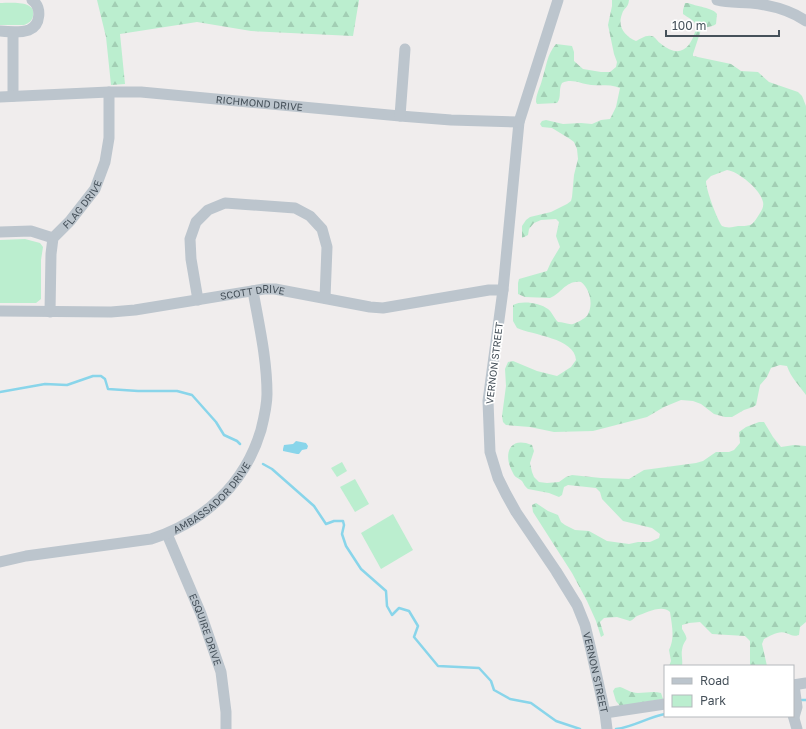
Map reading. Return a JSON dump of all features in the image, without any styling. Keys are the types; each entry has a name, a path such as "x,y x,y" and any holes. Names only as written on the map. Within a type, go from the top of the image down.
{"street":[{"path":"0,31 12,32 30,29 35,25 39,13 36,2 32,0"},
{"name":"VERNON STREET","path":"558,0 519,122 503,290 488,401 490,452 498,478 516,512 577,605 585,625 607,727"},
{"path":"716,0 776,7 796,14 806,21"},
{"path":"12,32 13,96"},
{"path":"400,116 406,49"},
{"name":"FLAG DRIVE","path":"53,238 70,222 94,189 105,162 109,138 109,92"},
{"name":"RICHMOND DRIVE","path":"0,97 141,92 400,116 451,120 519,122"},
{"path":"198,300 191,259 190,239 196,222 208,210 225,203 295,208 310,216 322,229 327,247 325,298"},
{"path":"0,232 31,231 53,238 51,254 50,312"},
{"name":"SCOTT DRIVE","path":"0,311 50,312 135,310 253,291 275,289 370,307 383,308 489,290 503,290"},
{"name":"AMBASSADOR DRIVE","path":"0,562 26,556 136,542 167,534 184,526 200,515 226,493 244,470 256,444 264,417 267,395 266,365 253,291"},
{"name":"ESQUIRE DRIVE","path":"167,534 201,614 221,672 226,712 226,729"},
{"path":"797,729 794,685 806,683"},
{"path":"605,713 664,704"}],"green space":[{"path":"97,0 359,0 353,36 251,31 197,22 120,34 125,84 111,85 106,37"},
{"path":"612,0 629,0 621,19 621,27 625,34 636,41 652,36 673,51 683,50 687,47 694,36 696,29 696,24 683,14 685,3 712,10 717,14 716,24 701,30 693,56 731,64 741,71 758,72 769,82 798,92 802,96 806,106 806,395 793,378 787,366 780,365 771,368 767,377 760,385 756,405 732,417 714,414 701,404 693,401 681,400 664,407 647,417 593,431 554,432 530,427 506,425 503,422 502,416 506,386 505,369 508,362 513,361 537,371 557,376 571,367 576,360 574,353 561,342 517,328 513,321 513,305 526,302 540,305 549,310 558,322 570,324 583,319 589,312 591,302 589,293 581,282 568,285 550,298 525,297 518,294 519,279 547,271 560,247 556,236 559,222 556,219 541,220 534,223 529,229 528,235 522,238 522,226 530,217 551,212 567,204 571,201 572,197 574,175 578,159 577,149 574,142 570,139 552,128 542,127 540,124 542,121 546,120 563,124 592,124 601,120 610,119 616,107 620,88 591,85 573,81 562,83 557,103 537,104 536,102 537,94 549,57 556,44 572,46 574,61 583,69 610,72 616,67 617,62 608,25","holes":["727,170 743,177 754,187 763,202 761,212 753,223 746,226 722,226 717,217 706,185 706,181 711,176"]},
{"path":"0,3 16,3 31,7 33,11 32,19 29,23 24,25 0,25"},
{"path":"25,239 40,243 43,247 41,260 41,299 36,303 0,303 0,240"},
{"path":"759,422 764,422 781,447 794,445 806,446 806,622 800,627 799,635 794,636 780,632 764,639 762,644 767,665 750,665 750,641 745,636 712,634 700,622 682,625 686,640 682,650 682,665 669,665 671,661 669,650 672,641 672,627 670,612 663,609 649,611 630,621 617,617 604,618 600,622 604,635 601,637 587,601 572,573 533,512 532,505 536,503 548,511 558,515 561,522 575,530 589,531 607,541 629,544 650,542 659,538 660,534 652,528 623,521 602,499 600,492 596,488 568,485 564,487 562,495 559,497 549,493 528,489 522,481 515,476 510,467 508,454 510,449 513,445 518,443 532,445 534,451 530,463 534,477 539,482 559,482 572,475 629,479 644,470 696,463 703,461 716,452 729,452 734,450 740,443 739,432 746,427"},
{"path":"342,462 347,471 337,477 331,468"},
{"path":"355,479 369,504 355,512 340,487"},
{"path":"393,514 413,550 381,569 361,533"},
{"path":"620,687 635,693 661,693 663,699 620,706 616,701 613,691 615,688"}],"water":[{"path":"296,441 306,443 308,446 307,449 302,450 299,454 283,451 284,445 293,444"}],"waterway":[{"path":"0,392 45,384 67,385 93,376 101,376 105,379 108,389 177,391 192,395 216,422 224,435 240,444"},
{"path":"263,464 272,469 314,506 326,524 334,521 343,521 344,525 342,534 346,546 361,569 386,591 387,606 392,615 399,608 409,611 418,626 414,637 438,666 479,668 491,681 494,690 510,699 531,703 556,721 580,729"},
{"path":"616,729 664,714"}]}
